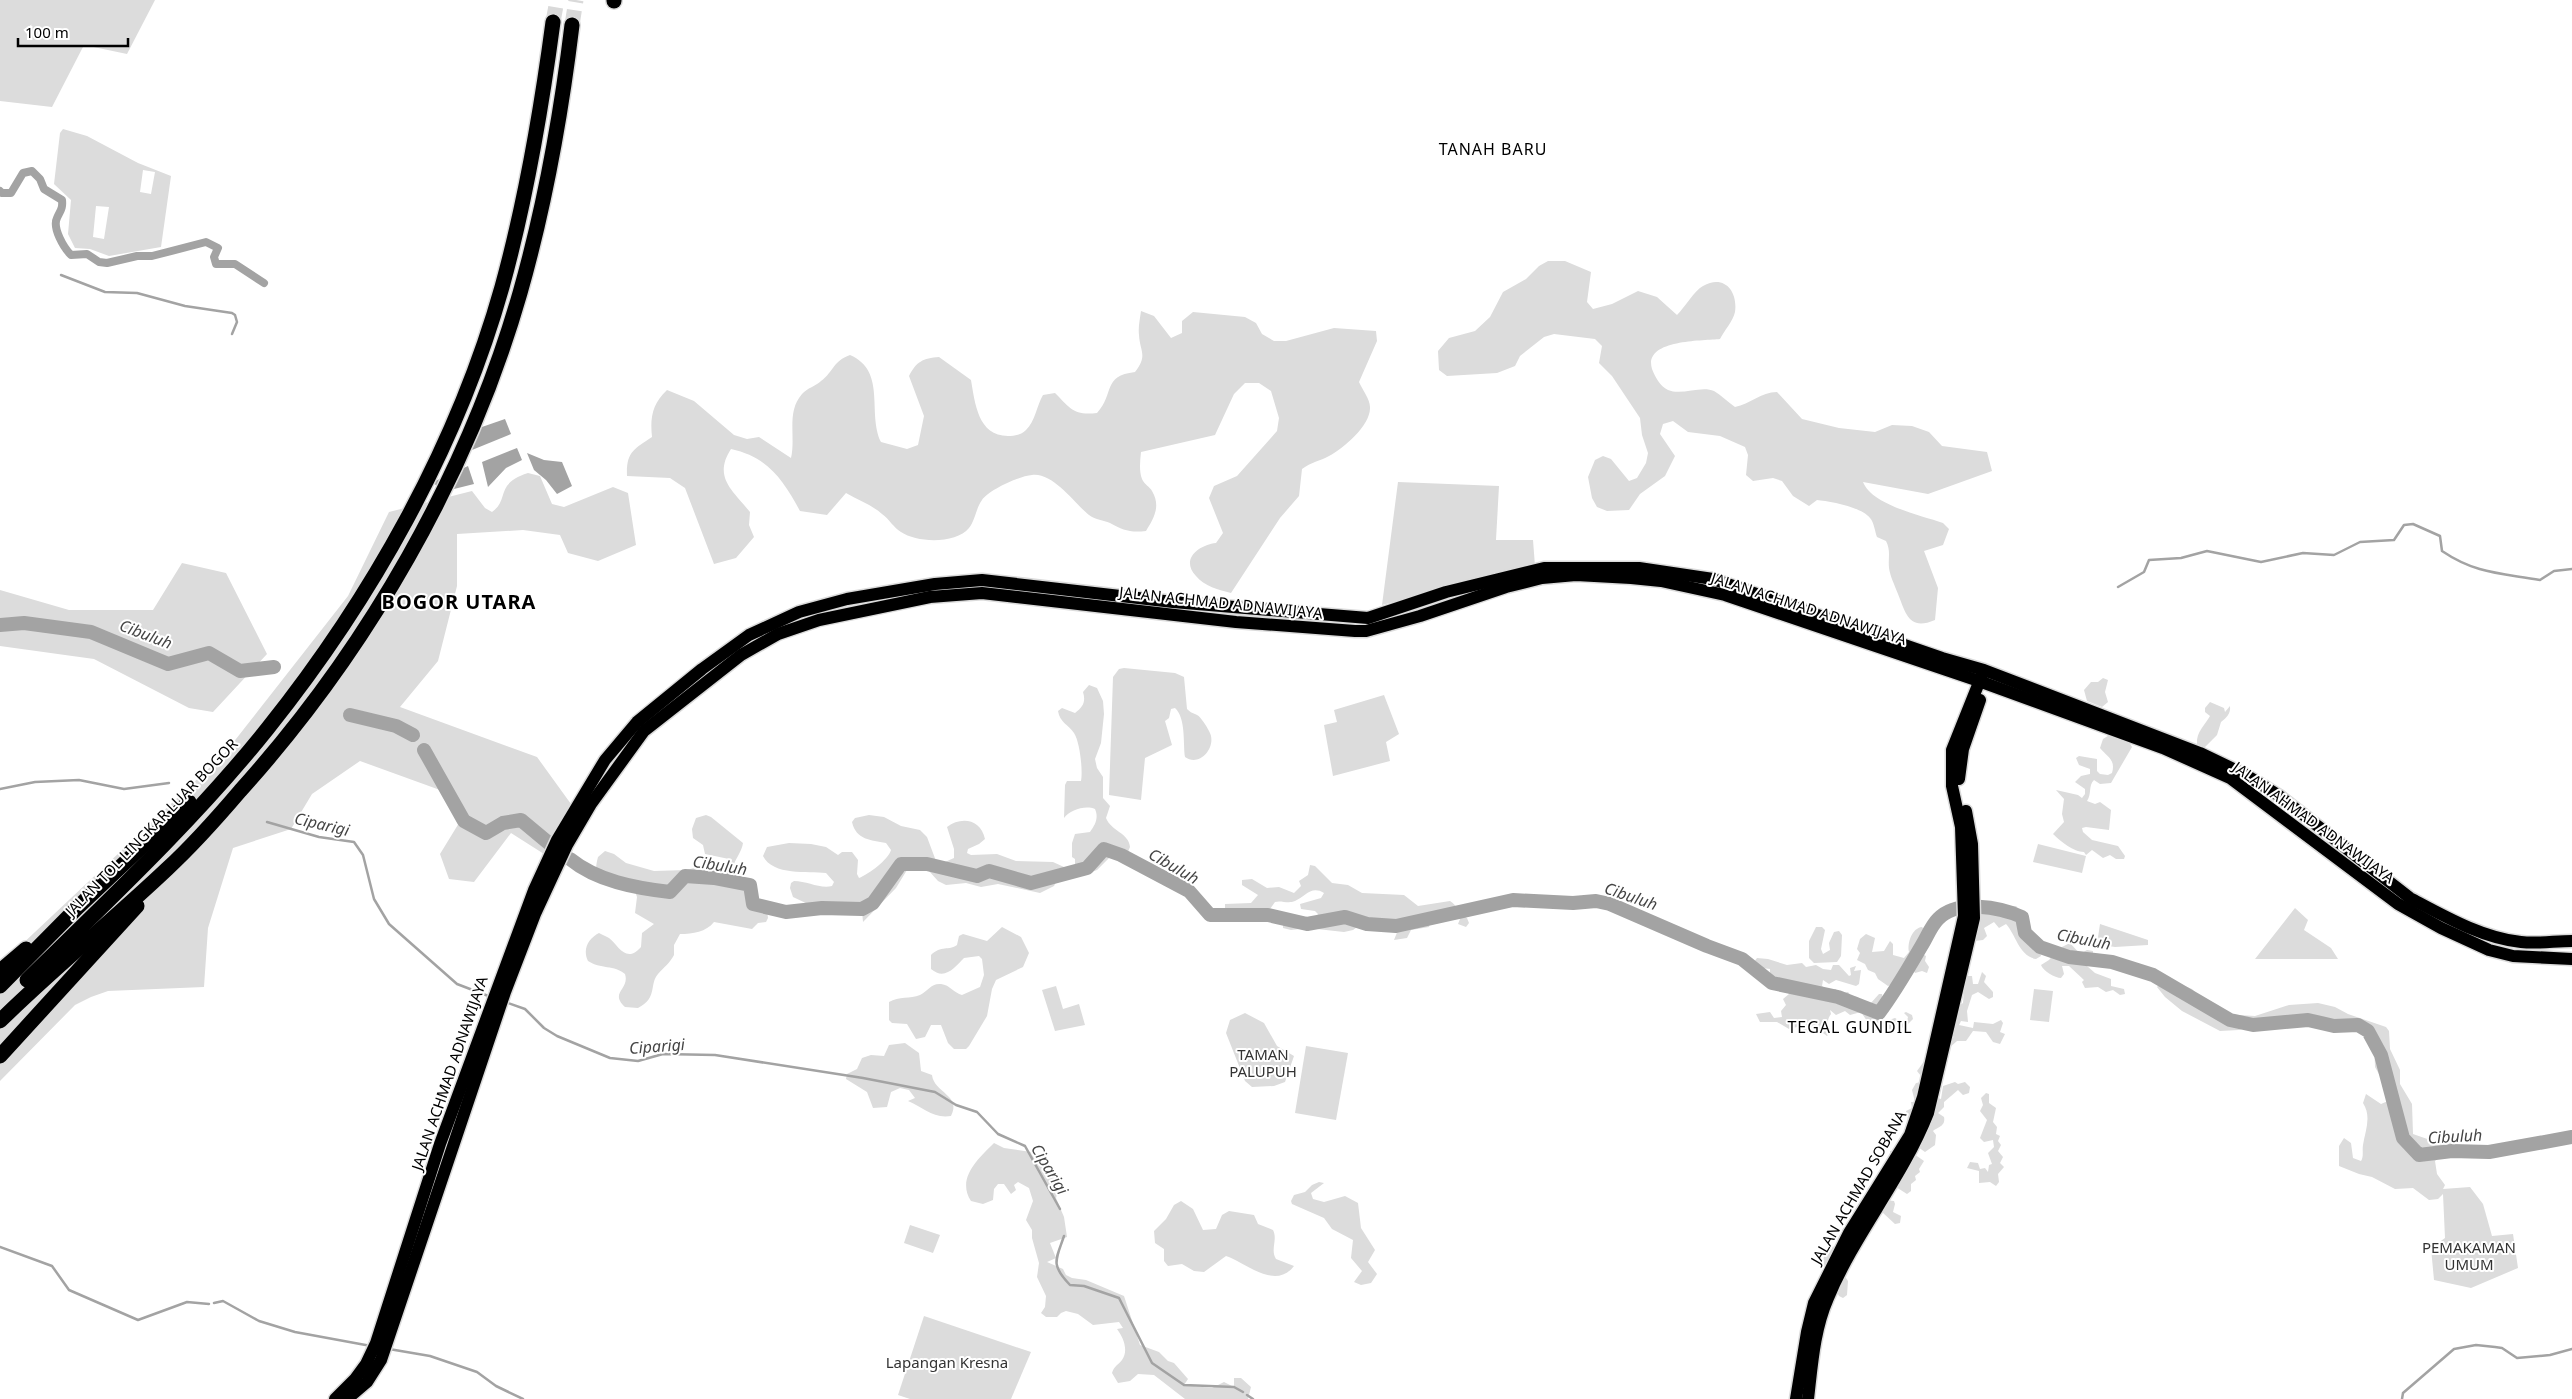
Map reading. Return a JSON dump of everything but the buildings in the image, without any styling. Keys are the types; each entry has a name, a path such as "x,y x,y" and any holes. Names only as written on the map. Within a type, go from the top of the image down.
{"highway":[{"name":"JALAN TOL LINGKAR LUAR BOGOR","path":"0,1007 214,791 266,730 321,658 386,554 450,431 502,290 532,161 553,22"},
{"path":"0,1056 88,961 168,868 242,790 304,715 357,639 405,561 440,497 468,438 520,296 538,226 562,103 572,25"},
{"path":"0,986 78,907 266,730"},
{"path":"0,1021 46,976 168,868"},
{"path":"0,971 78,907"}],"main road":[{"name":"JALAN ACHMAD ADNAWIJAYA","path":"347,1399 361,1381 379,1351 502,988 548,872 605,760 637,722 702,668 749,635 798,612 847,599 935,584 982,580 1183,602 1368,618 1446,592 1543,573 1639,568 1713,579 1767,603 1985,677"},
{"name":"JALAN ACHMAD ADNAWIJAYA","path":"565,837 644,731 756,645 819,620 930,597 982,592 1236,622 1366,631 1420,616 1543,573"},
{"name":"JALAN ACHMAD SOBANA","path":"1796,1399 1819,1304 1888,1193 1918,1126 1969,910 1972,844 1959,780 1963,749 1976,712 1985,677"},
{"name":"JALAN ACHMAD SOBANA","path":"1969,910 1961,826 1952,786 1951,764 1956,739 1985,677"},
{"name":"JALAN AHMAD ADNAWIJAYA","path":"1985,677 2200,753 2246,775 2288,804 2410,898 2490,936 2527,942 2572,941"},
{"name":"JALAN AHMAD ADNAWIJAYA","path":"1985,677 2163,748 2230,778 2398,904 2441,928 2489,950 2528,957 2572,959"},
{"path":"2279,814 2287,812 2288,804"},
{"path":"2297,828 2298,821 2305,817"},
{"path":"2527,942 2533,948 2528,957"},
{"path":"2546,958 2541,950 2547,942"},
{"name":"JALAN ACHMAD SOBANA","path":"1808,1399 1818,1327 1819,1304"},
{"name":"JALAN ACHMAD ADNAWIJAYA","path":"335,1399 361,1381"}],"green space":[{"path":"0,0 155,0 127,54 84,45 52,107 0,101"},
{"path":"63,129 87,136 138,163 171,176 161,247 109,256 90,249 75,248 68,234 71,200 54,184 60,133","holes":["143,170 155,172 151,194 140,192","96,206 109,207 104,239 93,237"]},
{"path":"1548,261 1565,261 1591,272 1587,302 1593,309 1612,304 1638,291 1657,297 1677,315 1703,286 1717,282 1723,283 1732,291 1735,312 1720,339 1689,341 1665,347 1656,352 1652,359 1652,369 1660,384 1668,390 1679,392 1709,389 1735,407 1766,394 1777,392 1802,419 1839,428 1875,432 1892,425 1912,426 1929,432 1942,446 1987,452 1992,471 1928,494 1863,482 1868,490 1886,503 1943,523 1949,529 1943,545 1924,551 1938,588 1935,620 1926,623 1914,622 1906,614 1890,574 1888,545 1886,541 1877,537 1872,522 1866,514 1845,505 1817,500 1809,506 1793,496 1782,481 1773,478 1753,481 1746,475 1748,455 1745,447 1720,436 1688,432 1673,421 1663,424 1660,434 1675,456 1665,476 1640,494 1629,510 1607,511 1597,507 1592,498 1588,477 1595,460 1603,456 1611,459 1629,481 1637,478 1646,463 1648,453 1642,435 1640,418 1612,376 1599,363 1602,346 1595,339 1554,334 1544,337 1520,356 1515,366 1497,373 1447,376 1439,370 1438,351 1449,338 1475,331 1490,317 1503,292 1526,279 1539,266"},
{"path":"1141,311 1154,316 1171,338 1182,333 1182,321 1193,312 1245,317 1256,323 1262,334 1274,341 1286,341 1334,328 1376,331 1377,341 1359,382 1370,404 1366,421 1356,435 1342,448 1302,469 1299,496 1280,518 1231,593 1207,585 1196,576 1190,564 1191,559 1198,550 1216,543 1223,533 1209,498 1214,486 1237,476 1277,431 1279,418 1271,391 1259,383 1245,383 1234,394 1215,435 1141,452 1141,476 1155,496 1156,502 1154,517 1146,531 1135,532 1127,530 1092,517 1056,483 1040,475 1032,475 1005,484 986,496 980,503 971,525 963,533 946,539 926,540 908,536 901,532 878,511 846,493 827,515 800,511 787,489 773,471 755,458 731,449 726,459 724,475 731,490 750,512 749,525 754,537 736,558 714,564 685,488 670,478 627,476 628,461 632,452 652,437 651,424 653,412 658,401 667,390 694,401 734,435 747,439 759,437 791,458 793,417 797,401 804,392 819,383 840,360 850,355 861,362 868,371 872,382 875,418 881,442 907,449 918,445 924,416 909,376 917,364 929,358 939,357 971,380 980,417 990,430 998,435 1013,436 1024,432 1032,423 1043,395 1055,393 1073,410 1089,414 1097,413 1106,399 1113,381 1125,374 1135,372 1139,366 1142,357 1139,332"},
{"path":"528,473 540,476 552,504 564,507 613,487 628,493 636,545 598,561 568,553 560,535 523,530 457,534 457,586 438,661 400,707 537,757 571,804 544,854 511,833 474,882 449,879 440,854 459,823 440,790 360,761 312,794 291,829 233,848 208,928 204,987 108,991 91,997 75,1005 0,1081 0,965 225,753 348,596 389,512 472,491 485,508 492,512 500,502 506,487 517,477"},
{"path":"1398,482 1499,486 1496,540 1533,540 1535,566 1382,605"},
{"path":"182,563 226,573 267,654 213,712 189,708 94,659 0,646 0,590 69,610 153,610"},
{"path":"1119,669 1175,673 1184,677 1187,709 1200,718 1211,737 1209,749 1202,758 1191,760 1185,757 1181,718 1175,708 1171,709 1169,718 1165,721 1172,745 1145,758 1141,800 1109,795 1113,677"},
{"path":"2103,678 2108,680 2105,692 2108,702 2102,707 2087,701 2084,690 2091,682 2098,682"},
{"path":"1089,685 1097,688 1103,701 1104,714 1101,743 1095,759 1097,768 1103,777 1103,798 1110,806 1106,818 1112,826 1127,838 1130,847 1127,854 1119,858 1109,858 1097,870 1089,873 1075,864 1075,859 1072,857 1072,843 1075,834 1090,832 1097,815 1095,809 1082,808 1064,818 1065,785 1067,781 1081,781 1082,776 1076,737 1060,718 1058,711 1062,708 1075,713 1078,711 1084,701 1083,692"},
{"path":"1384,695 1399,734 1386,742 1390,761 1333,776 1324,725 1337,722 1334,710"},
{"path":"2210,702 2224,708 2225,712 2230,706 2230,711 2228,716 2221,722 2217,735 2204,748 2197,744 2197,740 2199,732 2210,716 2205,712 2205,708"},
{"path":"2111,734 2128,740 2132,747 2111,783 2100,784 2094,780 2087,801 2095,804 2100,802 2111,810 2109,830 2082,828 2083,832 2092,840 2118,846 2125,856 2124,859 2116,859 2110,855 2103,858 2092,850 2086,855 2084,852 2067,846 2053,834 2064,822 2062,814 2064,799 2056,790 2078,795 2082,798 2085,794 2085,789 2075,782 2081,776 2090,774 2090,769 2079,765 2076,758 2079,756 2097,759 2097,771 2100,774 2108,775 2112,773 2112,761 2100,748 2103,739"},
{"path":"706,815 743,843 733,868 734,875 762,905 768,918 766,922 758,923 752,929 714,922 699,932 680,934 674,945 674,955 655,978 648,1000 638,1008 625,1007 619,998 619,994 625,984 625,974 617,969 588,961 586,948 592,938 599,933 609,938 623,952 631,954 641,947 642,933 654,924 635,913 637,897 634,888 601,881 597,876 596,869 598,857 605,851 614,854 626,863 654,871 686,870 710,864 728,868 729,859 705,854 703,845 693,838 692,829 696,818"},
{"path":"869,815 884,817 901,826 920,830 927,837 936,861 945,862 954,858 954,849 947,827 958,821 970,821 979,827 985,839 968,849 967,853 971,855 997,854 1016,861 1053,862 1064,867 1054,886 1040,893 998,884 981,887 966,883 946,885 938,881 929,871 915,866 907,870 896,888 863,922 862,911 841,906 810,905 793,897 790,888 791,883 794,881 827,887 832,886 834,882 826,873 783,870 775,867 763,856 767,847 789,843 826,847 838,855 842,852 852,852 858,860 857,874 859,878 878,866 891,850 886,843 865,838 854,828 852,822 855,818"},
{"path":"2038,844 2086,856 2082,873 2033,862"},
{"path":"1310,865 1315,866 1332,883 1348,885 1362,893 1404,895 1418,906 1450,901 1467,918 1469,923 1466,927 1458,924 1460,919 1457,915 1447,912 1431,919 1429,927 1411,930 1407,938 1394,940 1398,930 1396,926 1360,925 1353,930 1344,932 1308,928 1291,930 1283,928 1283,922 1315,919 1318,914 1315,911 1301,909 1300,904 1321,898 1324,893 1315,890 1292,902 1275,902 1263,919 1238,919 1225,914 1225,904 1251,903 1258,895 1242,885 1242,880 1252,879 1267,888 1279,887 1294,893 1301,886 1299,881 1308,875"},
{"path":"1979,898 1987,904 1994,904 2005,914 2012,912 2012,906 2016,906 2025,916 2022,925 2026,927 2024,931 2032,939 2028,945 2039,949 2041,956 2036,959 2026,954 2006,924 1999,928 1994,922 1984,928 1987,936 1983,940 1975,941 1978,911 1984,907 1978,903"},
{"path":"2295,908 2308,920 2304,930 2331,948 2338,959 2255,959"},
{"path":"2100,924 2148,940 2148,945 2115,947 2097,944"},
{"path":"1002,927 1021,937 1029,953 1023,967 996,980 992,989 987,1016 966,1049 954,1049 948,1043 941,1025 931,1025 925,1037 916,1039 907,1024 892,1023 889,1020 889,1002 920,995 932,986 941,984 962,995 980,987 984,975 982,959 979,956 964,958 949,971 941,974 931,969 931,955 938,950 957,945 959,936 963,934 987,941"},
{"path":"1816,927 1822,927 1825,930 1821,949 1823,954 1830,950 1829,943 1834,932 1839,931 1842,935 1841,956 1837,962 1814,963 1809,958 1809,941"},
{"path":"1922,927 1928,934 1925,944 1917,951 1926,956 1925,961 1929,967 1927,973 1922,971 1915,973 1910,965 1905,963 1904,979 1888,986 1878,979 1875,973 1868,970 1865,964 1857,960 1860,953 1857,949 1860,939 1866,934 1875,938 1872,952 1884,951 1890,941 1893,944 1893,955 1904,958 1909,952 1913,933"},
{"path":"2070,943 2080,954 2087,950 2093,951 2093,957 2086,961 2087,966 2095,973 2111,979 2111,986 2124,989 2125,994 2120,995 2113,990 2106,992 2098,987 2085,988 2082,982 2084,980 2069,966 2062,966 2064,974 2061,978 2044,970 2041,965 2055,953 2063,957 2065,954 2062,947"},
{"path":"1757,958 1768,959 1787,965 1802,963 1806,967 1816,965 1823,969 1831,970 1833,965 1839,965 1849,976 1851,975 1850,968 1856,966 1854,971 1861,970 1859,984 1856,986 1836,980 1829,984 1823,980 1822,986 1826,989 1836,989 1838,994 1848,992 1851,996 1858,997 1860,1002 1870,1004 1879,994 1882,994 1883,999 1880,1008 1883,1022 1895,1018 1900,1021 1907,1021 1908,1017 1904,1013 1906,1012 1912,1015 1913,1019 1905,1027 1899,1028 1897,1024 1890,1030 1887,1025 1879,1031 1874,1022 1867,1021 1861,1012 1850,1015 1845,1011 1836,1015 1830,1010 1831,1014 1828,1023 1831,1031 1827,1036 1820,1031 1806,1032 1801,1026 1789,1029 1777,1022 1760,1022 1756,1014 1770,1012 1774,1018 1782,1017 1781,1011 1786,1005 1783,999 1789,994 1783,983 1778,982 1776,978 1764,981 1764,977 1770,977 1770,969 1755,967 1754,962"},
{"path":"1982,972 1986,976 1984,982 1993,992 1993,997 1989,999 1978,992 1972,995 1967,1011 1968,1022 1961,1021 1959,1025 1973,1028 1974,1022 1993,1024 2001,1020 2003,1023 2000,1032 2005,1034 2000,1044 1993,1042 1986,1032 1973,1031 1966,1041 1957,1041 1949,1048 1954,1036 1949,1031 1953,1021 1957,1019 1957,1007 1963,1003 1965,976 1972,976 1973,984 1978,984"},
{"name":"PEMAKAMAN UMUM","path":"2162,981 2177,983 2192,989 2209,1007 2222,1014 2255,1016 2289,1005 2318,1003 2335,1007 2348,1014 2386,1027 2389,1031 2390,1049 2400,1070 2400,1084 2412,1104 2413,1134 2433,1141 2453,1137 2455,1141 2435,1161 2437,1174 2445,1185 2443,1189 2470,1187 2483,1204 2492,1236 2513,1234 2518,1268 2471,1288 2434,1280 2431,1248 2445,1238 2443,1194 2438,1199 2429,1200 2413,1188 2395,1189 2372,1177 2339,1166 2339,1146 2344,1138 2351,1143 2353,1158 2361,1161 2362,1159 2367,1119 2366,1108 2363,1103 2366,1094 2381,1104 2388,1101 2384,1083 2375,1067 2374,1041 2372,1037 2339,1025 2266,1021 2239,1030 2220,1031 2182,1011 2165,997 2157,987"},
{"path":"1056,986 1063,1009 1079,1004 1085,1025 1055,1031 1042,990"},
{"path":"2034,989 2053,991 2049,1022 2030,1020"},
{"name":"TAMAN PALUPUH","path":"1245,1013 1264,1023 1277,1046 1294,1056 1285,1082 1274,1086 1252,1087 1245,1081 1226,1033 1230,1020"},
{"path":"905,1043 919,1053 921,1071 932,1075 937,1086 953,1103 951,1116 933,1114 908,1101 915,1098 909,1090 900,1088 891,1092 887,1107 873,1108 867,1092 846,1079 847,1074 857,1069 862,1058 871,1055 884,1056 889,1045"},
{"path":"1306,1046 1348,1053 1336,1120 1295,1113"},
{"path":"1925,1060 1928,1060 1938,1098 1941,1099 1943,1086 1955,1082 1958,1084 1965,1082 1970,1087 1969,1093 1963,1095 1958,1090 1944,1102 1944,1107 1938,1113 1944,1117 1944,1122 1933,1131 1936,1135 1935,1145 1925,1152 1918,1147 1914,1154 1924,1161 1919,1169 1920,1172 1915,1176 1916,1180 1911,1184 1911,1191 1907,1194 1896,1187 1885,1200 1894,1201 1893,1212 1901,1216 1900,1223 1895,1224 1882,1212 1876,1211 1864,1199 1868,1188 1872,1186 1890,1158 1890,1151 1895,1151 1902,1134 1906,1132 1906,1126 1909,1124 1906,1111 1912,1108 1911,1102 1915,1102 1912,1090 1916,1083 1922,1082 1928,1077 1921,1076 1917,1071"},
{"path":"1986,1093 1989,1094 1989,1103 1996,1108 1993,1122 1997,1127 1996,1134 2000,1136 1998,1141 2001,1145 1998,1151 2003,1157 2000,1163 2004,1167 1998,1174 1999,1182 1996,1186 1990,1182 1979,1183 1979,1171 1967,1168 1970,1162 1978,1163 1980,1169 1985,1168 1988,1172 1989,1165 1992,1164 1988,1153 1994,1147 1993,1140 1984,1142 1980,1138 1987,1120 1980,1111 1983,1105 1981,1098"},
{"path":"994,1143 1004,1148 1031,1152 1060,1185 1056,1198 1064,1217 1067,1237 1050,1243 1056,1258 1047,1262 1063,1269 1066,1275 1072,1278 1086,1280 1124,1296 1140,1345 1159,1352 1168,1361 1174,1363 1188,1379 1184,1385 1212,1388 1224,1382 1234,1387 1234,1378 1241,1378 1251,1387 1248,1399 1185,1399 1154,1375 1138,1374 1130,1381 1118,1383 1112,1373 1122,1360 1125,1352 1123,1340 1117,1329 1123,1328 1119,1322 1093,1325 1078,1314 1066,1311 1057,1317 1046,1317 1041,1313 1045,1307 1046,1296 1037,1277 1039,1263 1032,1238 1032,1230 1026,1220 1033,1201 1029,1188 1018,1182 1014,1185 1016,1190 1011,1194 1004,1184 998,1184 994,1189 993,1200 983,1204 971,1201 967,1193 966,1184 971,1169"},
{"path":"1319,1182 1324,1183 1311,1193 1313,1199 1324,1202 1345,1196 1358,1203 1361,1228 1375,1250 1368,1262 1377,1274 1371,1283 1361,1285 1354,1282 1362,1271 1351,1258 1353,1240 1332,1229 1324,1218 1292,1204 1291,1201 1294,1195 1305,1192 1312,1185"},
{"path":"1181,1201 1193,1209 1203,1230 1216,1229 1222,1215 1229,1211 1254,1215 1258,1224 1273,1230 1275,1237 1274,1255 1276,1259 1294,1266 1286,1273 1278,1276 1269,1275 1260,1273 1226,1256 1204,1272 1194,1271 1182,1264 1168,1266 1164,1261 1164,1249 1155,1243 1154,1231 1166,1219 1174,1205"},
{"path":"910,1225 940,1235 933,1253 904,1243"},
{"path":"1831,1246 1835,1247 1844,1275 1848,1281 1847,1295 1843,1298 1839,1296 1824,1264 1826,1252"},
{"name":"Lapangan Kresna","path":"924,1316 1031,1352 1011,1399 910,1399 898,1395"}],"shaded area":[{"path":"505,419 511,434 472,450 479,428"},
{"path":"517,448 522,460 506,468 488,487 482,462"},
{"path":"527,453 544,460 562,462 572,486 557,494 546,480 534,470"},
{"path":"468,466 474,484 442,492 433,482"}],"waterway":[{"path":"0,191 2,193 11,193 23,173 32,171 40,179 44,189 62,200 62,208 57,218 56,227 62,243 71,255 87,254 99,262 107,263 137,256 152,256 206,242 218,248 214,257 216,264 235,264 264,283"},
{"path":"61,275 105,292 137,293 185,306 232,313 235,315 237,322 232,334"},
{"path":"2118,587 2144,572 2149,560 2181,558 2207,551 2261,562 2303,553 2334,555 2360,542 2394,540 2404,525 2413,524 2440,536 2442,551 2454,559 2478,568 2501,574 2540,580 2554,571 2572,569"},
{"name":"Cibuluh","path":"0,625 24,623 91,632 168,664 209,653 240,671 274,667"},
{"name":"Cibuluh","path":"350,715 396,726 413,735"},
{"name":"Cibuluh","path":"424,750 464,821 486,833 503,823 521,820 551,845"},
{"name":"Ciparigi","path":"0,789 35,782 79,780 124,789 169,783"},
{"name":"Ciparigi","path":"267,822 319,837 354,842 363,855 374,899 389,924 457,984 491,997"},
{"name":"Cibuluh","path":"570,859 581,867 604,878 630,886 670,892 685,876 714,878 750,885 753,904 786,912 822,908 862,909 873,903 901,864 927,864 977,876 989,871 1031,883 1087,868 1104,849 1121,855 1189,891 1210,915 1268,915 1307,924 1345,917 1367,924 1396,926 1513,900 1573,903 1596,901 1610,904 1742,959 1772,983 1838,997 1879,1013 1896,989 1938,919 1956,909 1967,907 1990,908 2022,917 2025,933 2040,947 2069,957 2112,962 2153,975 2230,1020 2253,1025 2308,1020 2334,1026 2358,1025 2368,1031 2381,1055 2403,1138 2419,1155 2452,1151 2489,1152 2572,1137"},
{"name":"Ciparigi","path":"505,1002 525,1009 544,1028 557,1036 610,1058 638,1061 663,1054 715,1055 863,1078 935,1092 956,1105 977,1112 998,1134 1025,1146 1060,1209"},
{"name":"Ciparigi","path":"1064,1236 1056,1262 1064,1278 1070,1285 1084,1286 1119,1298 1152,1363 1184,1385 1234,1387 1243,1392"},
{"path":"0,1247 52,1266 69,1290 138,1320 187,1302 209,1304"},
{"path":"214,1303 223,1301 259,1321 295,1332 371,1346"},
{"path":"2402,1399 2403,1393 2454,1349 2476,1345 2495,1347 2502,1348 2517,1358 2550,1355 2572,1349"},
{"path":"389,1349 430,1356 477,1372 496,1386 523,1399"},
{"name":"Ciparigi","path":"1247,1395 1253,1399"}],"tunnel":[{"path":"553,22 557,0"},
{"path":"572,25 576,0"}],"district":[{"name":"TANAH BARU","path":"1493,149"},
{"name":"BOGOR UTARA","path":"459,601"},
{"name":"TEGAL GUNDIL","path":"1850,1027"}]}
